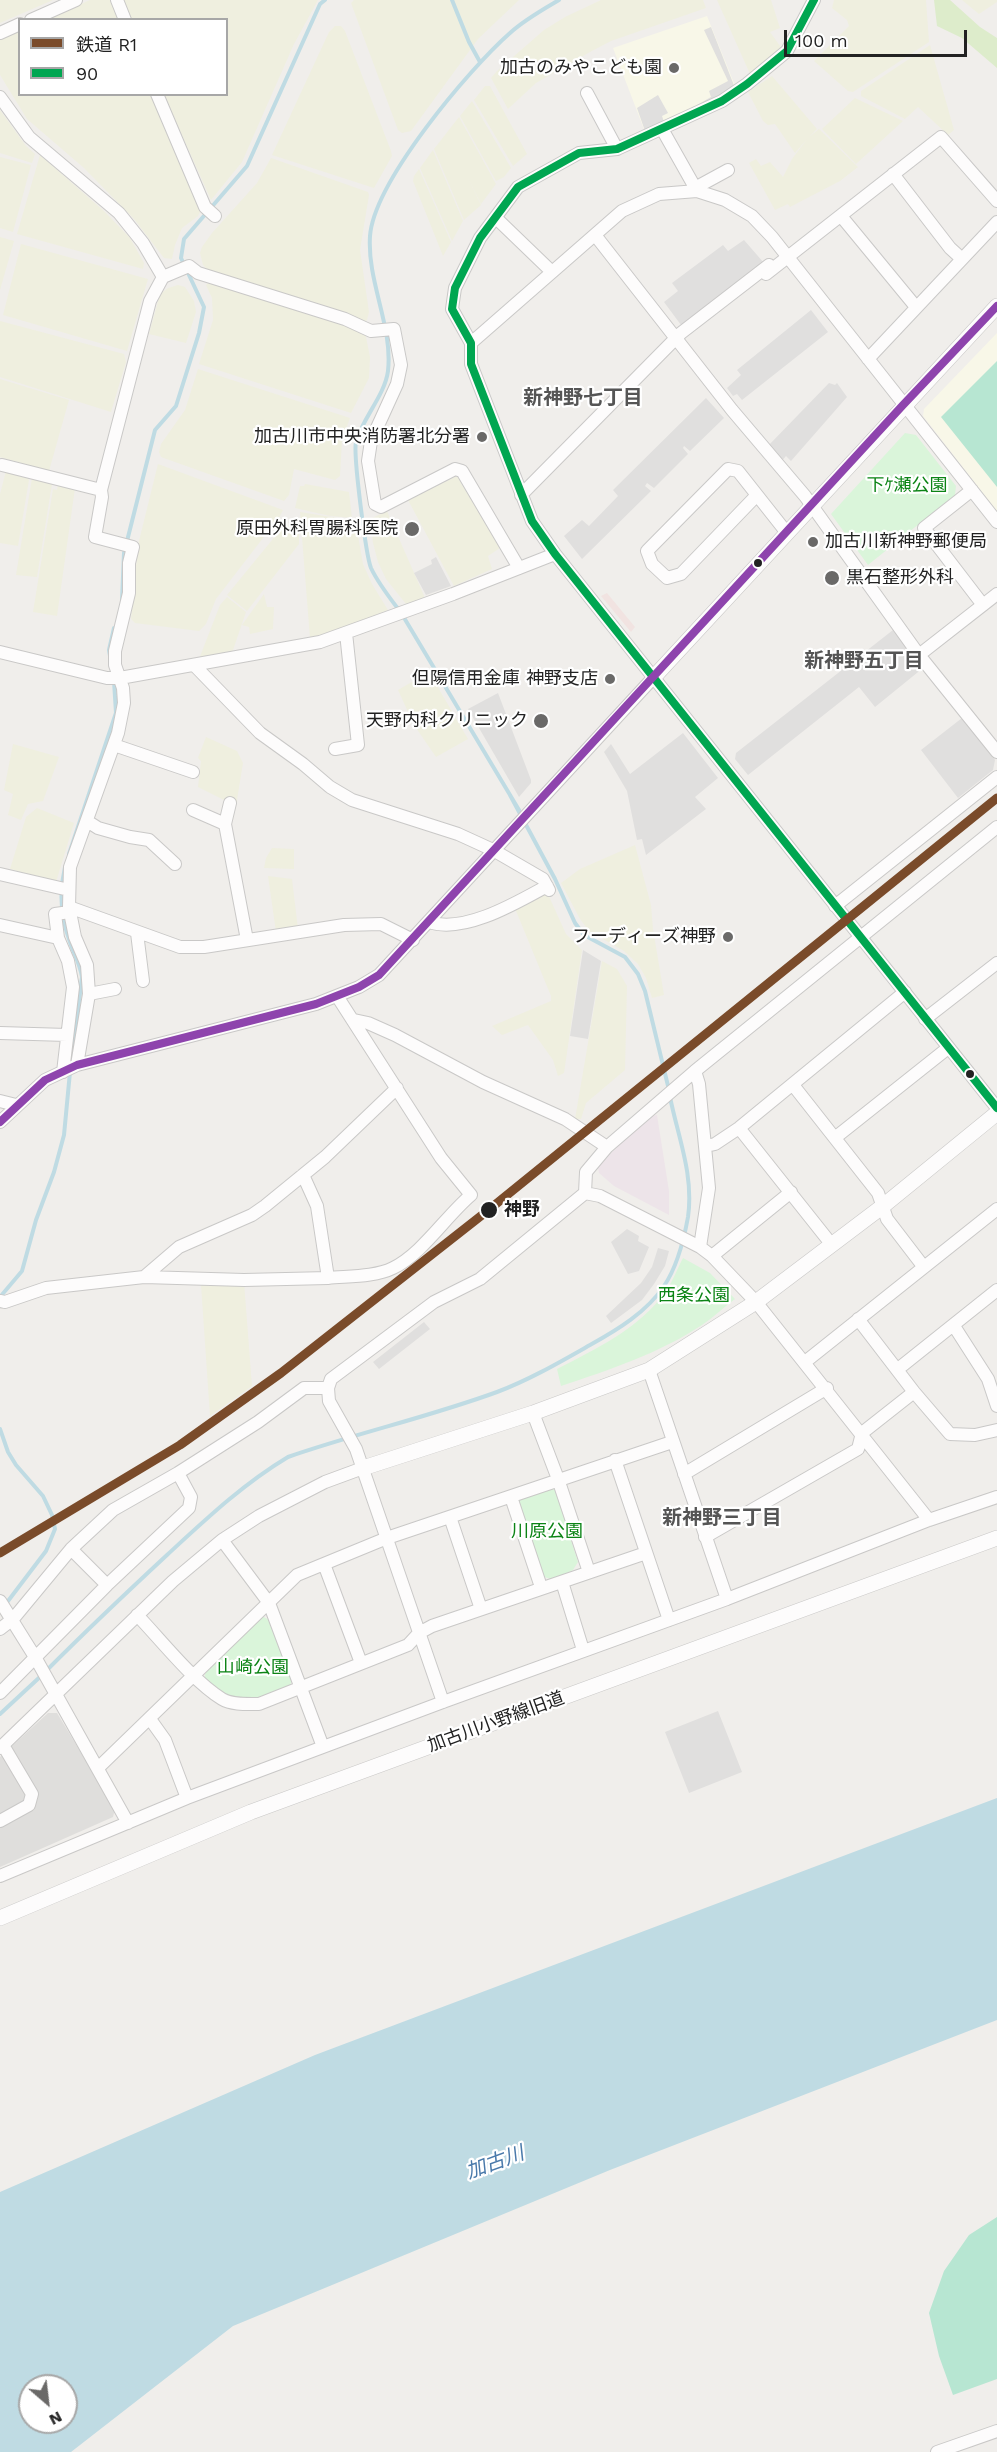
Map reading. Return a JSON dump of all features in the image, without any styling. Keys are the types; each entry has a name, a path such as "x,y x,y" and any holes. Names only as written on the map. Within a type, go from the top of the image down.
{"street":[{"path":"36,18 76,0"},
{"path":"117,0 124,18"},
{"path":"814,0 787,51 770,67 722,101 617,149 579,153 518,187 480,238 455,288 452,309 471,343 471,364 532,521 555,554 653,678 997,1108"},
{"path":"0,33 18,25"},
{"path":"587,93 617,149"},
{"path":"158,96 205,207 215,216"},
{"path":"0,97 29,137 119,213 143,243 163,277"},
{"path":"662,129 696,190"},
{"path":"754,284 934,142 944,137 997,201"},
{"path":"696,190 728,170"},
{"path":"893,174 950,248 962,259"},
{"path":"471,343 551,270 595,236 622,211 659,194 696,190 725,200 752,216 788,257 997,522"},
{"path":"842,216 916,307"},
{"path":"496,218 551,270"},
{"path":"868,360 997,222"},
{"path":"595,236 675,339 812,506 919,655 997,752"},
{"path":"521,495 675,339 739,286 769,265"},
{"path":"77,1065 89,994 87,965 75,937 69,909 70,867 114,745 124,703 120,678 115,665 115,651 129,593 129,563 132,547 95,537 102,497 100,490 150,301 163,277 189,266 198,273 345,319 371,331 394,329 400,365 397,384 371,441 368,461 375,504 381,507 455,469 462,471 519,568"},
{"path":"0,1122 45,1080 77,1065 316,1004 379,975 903,405 997,306"},
{"path":"1,468 100,490"},
{"path":"757,495 681,574 667,578 652,564 647,552 728,469 738,471 757,495 787,533"},
{"path":"972,490 924,528 983,605"},
{"path":"0,652 90,675 120,678 195,666 320,642 555,554"},
{"path":"919,655 997,594"},
{"path":"335,749 358,745 346,633"},
{"path":"195,666 260,733 330,787 352,800 458,834 493,850 543,879 548,888 458,925 441,926 429,922"},
{"path":"114,745 172,773 193,772"},
{"path":"835,906 997,777"},
{"path":"230,803 225,824 247,940"},
{"path":"193,810 225,824"},
{"path":"87,821 98,828 149,840 175,864"},
{"path":"443,1702 356,1449 342,1420 329,1401 328,1388 331,1379 434,1302 480,1279 585,1193 586,1172 607,1147 695,1071 997,827"},
{"path":"0,874 69,890"},
{"path":"63,1072 74,987 68,961 58,938 55,914 69,909 180,947 204,947 344,925 381,924 413,940"},
{"path":"0,925 58,938"},
{"path":"137,933 142,981"},
{"path":"926,1019 997,963"},
{"path":"89,994 115,989"},
{"path":"706,1146 715,1144 739,1128 905,992"},
{"path":"2,1301 46,1288 144,1276 244,1280 328,1278 382,1272 393,1268 437,1231 449,1214 471,1195 441,1158 337,996"},
{"path":"354,1020 368,1023 395,1035 483,1082 565,1119 607,1147"},
{"path":"0,1033 67,1035"},
{"path":"836,1137 948,1048"},
{"path":"695,1071 699,1084 709,1188 700,1247"},
{"path":"793,1084 878,1192 887,1219 923,1266"},
{"path":"144,1276 179,1247 252,1215 325,1157 397,1088"},
{"path":"0,1101 16,1105"},
{"path":"0,1821 29,1805 32,1794 2,1746 173,1581 222,1540 259,1516 325,1482 533,1413 649,1371 756,1302 883,1206 997,1113"},
{"path":"739,1128 832,1245"},
{"path":"303,1174 317,1206 328,1278"},
{"path":"712,1256 791,1192"},
{"path":"585,1193 600,1197 700,1247 712,1256 756,1302 827,1388 929,1520"},
{"path":"805,1362 923,1266 996,1212"},
{"path":"898,1370 997,1290"},
{"path":"858,1319 914,1392 951,1434 975,1436 997,1430"},
{"path":"954,1326 992,1375 997,1406"},
{"path":"649,1371 727,1599"},
{"path":"0,1629 71,1549 113,1510 178,1473 258,1422 304,1388 328,1388"},
{"path":"684,1474 827,1388"},
{"path":"705,1537 858,1449 862,1433 914,1392"},
{"path":"533,1413 589,1572"},
{"path":"98,1768 297,1575 387,1538 672,1442"},
{"path":"615,1460 669,1620"},
{"path":"0,1693 107,1585 189,1508 191,1497 178,1473"},
{"path":"512,1497 541,1587"},
{"path":"0,1876 187,1798 583,1650 727,1599 929,1520 997,1497"},
{"path":"450,1517 481,1609"},
{"name":"加古川小野線旧道","path":"0,1918 251,1812 997,1538"},
{"path":"222,1540 269,1603 322,1747"},
{"path":"71,1549 107,1585"},
{"path":"137,1615 194,1675 223,1699 238,1704 259,1704 408,1645 419,1632 541,1587 646,1553"},
{"path":"324,1564 361,1663"},
{"path":"562,1582 583,1650"},
{"path":"0,1601 12,1617 128,1823"},
{"path":"150,1719 165,1740 187,1798"},
{"path":"937,2452 997,2431"}],"shaded area":[{"name":"加古のみやこども園","path":"707,16 736,88 645,132 613,48"},
{"path":"711,27 735,88 699,108 697,105 711,97 709,91 728,81 704,30"},
{"path":"658,95 668,113 662,116 664,122 645,131 637,108"},
{"path":"744,240 764,263 774,259 776,264 682,338 675,329 681,325 664,302 678,291 672,283 723,245 728,251"},
{"path":"811,310 828,332 742,400 737,394 733,396 727,388 741,375 737,370"},
{"path":"997,333 997,511 923,416 924,409"},
{"path":"829,383 835,385 837,383 847,397 791,461 786,456 781,462 768,446"},
{"path":"706,398 724,418 690,451 684,446 688,454 654,488 647,483 645,486 651,491 582,559 564,536 582,520 589,526 618,496 613,490"},
{"path":"436,557 451,586 426,595 414,573 432,564 431,560"},
{"path":"607,593 635,627 631,632 601,596"},
{"path":"893,630 923,668 875,707 859,687 748,775 735,759 736,753"},
{"path":"498,693 531,780 519,797 468,709"},
{"path":"962,718 995,760 993,770 958,798 921,750"},
{"path":"683,733 718,778 695,797 706,809 646,855 642,839 637,840 627,791 604,752 611,744 630,774"},
{"path":"583,950 601,961 588,1039 570,1036"},
{"path":"657,1115 669,1191 669,1215 614,1186 599,1173 598,1167 646,1117"},
{"path":"627,1229 639,1236 638,1241 649,1247 639,1271 628,1274 611,1242"},
{"path":"658,1248 669,1251 665,1266 654,1284 642,1300 611,1323 606,1316 641,1283 652,1267"},
{"path":"424,1322 430,1329 379,1369 373,1362"},
{"path":"718,1711 742,1772 689,1793 665,1732"},
{"path":"48,1713 57,1713 115,1809 113,1817 0,1867 0,1757"}],"green space":[{"path":"0,0 53,0 0,23"},
{"path":"90,0 114,0 121,18 50,18"},
{"path":"123,0 318,0 294,44 242,162 211,200 164,96 228,96 228,18 131,18"},
{"path":"354,0 519,0 478,39 411,131 402,133 398,130 351,3"},
{"path":"601,0 703,0 706,8 611,41 536,83 508,109 491,78 544,30"},
{"path":"717,0 771,0 780,28 770,32 783,50 750,74"},
{"path":"834,0 926,0 929,42 853,92 848,91 814,61 849,26 847,20 832,8"},
{"path":"934,0 950,0 980,27 997,38 997,68 962,38 937,26"},
{"path":"962,0 997,0 997,2 979,14"},
{"path":"335,26 341,26 345,31 391,151 392,156 374,188 272,155 329,32"},
{"path":"18,31 18,96 153,96 201,210 198,216 182,228 172,259 164,258 134,219 84,168 27,119 0,75 0,39"},
{"path":"930,45 954,130 948,135 918,107 905,119 861,96 861,91"},
{"path":"772,76 817,129 809,137 819,129 858,167 840,181 790,207 788,204 775,210 749,163 756,159 761,166 770,162 783,177 792,159 807,139 795,153 775,124 768,125 763,121 748,92"},
{"path":"485,86 490,86 527,154 513,166 474,100"},
{"path":"855,98 903,121 856,164 822,129"},
{"path":"472,101 511,168 504,177 496,181 460,116"},
{"path":"0,110 26,146 35,154 32,163 0,153"},
{"path":"459,117 496,184 481,204 468,178 481,205 464,220 434,149"},
{"path":"433,150 463,221 452,241 420,168"},
{"path":"40,155 105,212 130,238 144,263 143,269 17,234"},
{"path":"0,157 31,165 13,232 0,228"},
{"path":"271,158 368,192 360,250 369,312 365,322 210,272 203,265 200,253 202,247 257,183"},
{"path":"419,169 451,242 443,256 413,181"},
{"path":"0,237 14,241 0,290"},
{"path":"21,244 148,279 127,351 3,315"},
{"path":"211,280 365,332 370,357 369,378 351,413 199,364 213,320 212,298 206,285"},
{"path":"178,285 185,287 194,301 196,312 186,343 149,334 160,294"},
{"path":"0,321 124,354 126,362 111,412 0,377"},
{"path":"997,361 997,487 941,417"},
{"path":"198,369 350,418 342,440 340,476 335,480 294,469 289,495 284,501 161,457 159,452 161,444 185,410"},
{"path":"0,379 69,400 49,471 0,457"},
{"name":"下ｹ瀬公園","path":"905,433 916,435 956,486 955,495 868,565 831,514"},
{"path":"158,464 283,510 216,599 206,624 199,631 135,623 131,619 138,545"},
{"path":"6,471 27,476 29,480 18,546 0,543 0,494"},
{"path":"457,476 500,548 488,556 492,569 454,586 408,500"},
{"path":"32,478 52,484 37,577 16,575"},
{"path":"58,484 75,488 57,616 33,612 53,489 57,490"},
{"path":"305,484 349,492 352,518 330,516 295,508 300,486"},
{"path":"387,511 425,598 406,604 386,579 378,562 370,519"},
{"path":"300,512 355,519 363,564 388,610 338,631 310,638"},
{"path":"286,523 299,534 299,544 247,611 227,595"},
{"path":"264,594 267,607 274,607 273,629 250,634 249,627 242,625"},
{"path":"227,597 246,612 232,653 199,659 220,605"},
{"path":"429,672 468,739 436,757 414,725 398,690"},
{"path":"206,737 237,751 243,763 236,806 198,787 201,761 198,758"},
{"path":"13,744 59,757 43,801 28,804 21,820 8,815 13,794 4,790"},
{"path":"37,808 74,823 56,882 10,869 26,817"},
{"path":"635,845 651,905 664,995 652,998 646,978 638,964 624,951 589,931 561,883 580,869"},
{"path":"272,848 294,849 294,869 264,868 266,858"},
{"path":"268,876 292,879 298,929 276,932"},
{"path":"547,892 566,934 582,950 564,1073 558,1076 553,1060 528,1025 502,1035 492,1026 551,1001 551,996 514,906"},
{"path":"602,961 617,969 627,986 625,1070 586,1103 581,1119 575,1119"},
{"name":"西条公園","path":"683,1258 710,1273 735,1299 702,1325 669,1344 616,1367 561,1386 557,1369 587,1354 630,1327 643,1316 666,1291"},
{"path":"244,1282 252,1386 210,1416 201,1285"},
{"name":"川原公園","path":"546,1486 555,1490 578,1562 573,1570 553,1580 539,1575 517,1497"},
{"name":"山崎公園","path":"262,1616 269,1620 292,1679 289,1689 255,1701 222,1696 204,1680 206,1670"},
{"path":"997,2217 997,2379 953,2395 939,2356 929,2313 944,2271 969,2235"}],"water":[{"name":"加古川","path":"997,1798 997,2020 610,2170 233,2326 71,2452 0,2452 0,2192 315,2055"}],"waterway":[{"path":"122,600 124,553 155,430 176,406 199,333 204,307 181,258 184,239 247,166 320,4 325,0"},
{"path":"452,0 480,62"},
{"path":"399,610 371,568 363,526 356,465 356,442 359,433 383,389 388,371 387,337 370,253 370,236 375,213 405,158 448,99 515,28 559,0"},
{"path":"403,616 519,810 510,795 555,879 575,923 584,935 625,957 638,974 645,991 669,1090"},
{"path":"110,656 109,650 114,628"},
{"path":"69,854 116,713 114,681"},
{"path":"65,867 62,886 63,914 82,977 71,1065"},
{"path":"0,1297 22,1271 36,1220 54,1172 64,1135 70,1072"},
{"path":"47,1670 211,1515 271,1467 288,1457 471,1401 509,1387 611,1333 649,1304 664,1286 673,1270 688,1217 687,1171 670,1097"},
{"path":"0,1429 8,1452 16,1465 43,1496 52,1515 55,1529 46,1551 5,1605"},
{"path":"0,1714 41,1676"}],"rail line":[{"name":"R1","path":"0,1553 180,1445 281,1373 491,1208 997,798"}],"transit line":[{"name":"90","path":"814,0 787,51 722,101 617,149 579,153 518,187 480,238 455,288 452,309 471,343 471,364 532,521 555,554 997,1108"},
{"path":"0,1122 45,1080 77,1065 316,1004 359,987 379,975 903,405 997,306"}],"place":[{"name":"加古のみやこども園","path":"674,68"},
{"name":"加古川市中央消防署北分署","path":"482,437"},
{"name":"原田外科胃腸科医院","path":"412,529"},
{"name":"加古川新神野郵便局","path":"813,542"},
{"name":"黒石整形外科","path":"832,578"},
{"name":"但陽信用金庫 神野支店","path":"610,679"},
{"name":"天野内科クリニック","path":"541,721"},
{"name":"フーディーズ神野","path":"728,937"},
{"name":"神野","path":"489,1210"}],"district":[{"name":"新神野七丁目","path":"583,398"},
{"name":"新神野五丁目","path":"864,661"},
{"name":"新神野三丁目","path":"722,1518"}]}
